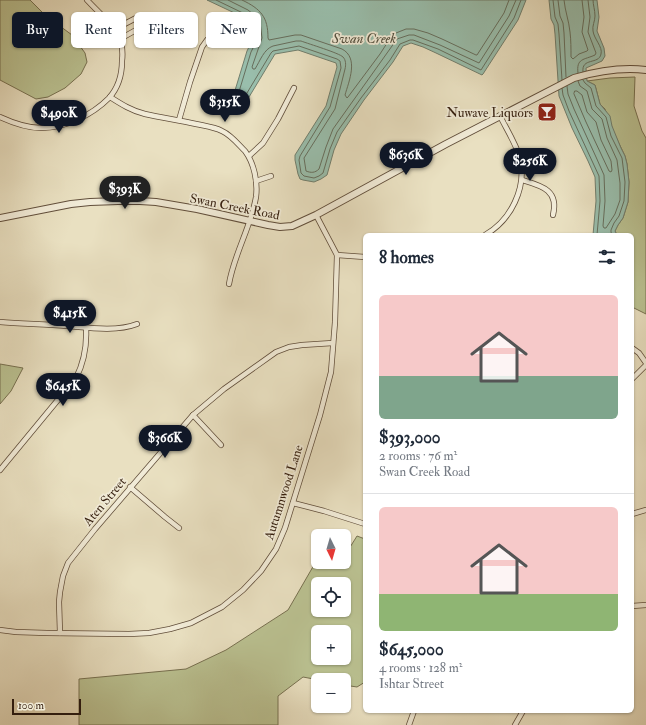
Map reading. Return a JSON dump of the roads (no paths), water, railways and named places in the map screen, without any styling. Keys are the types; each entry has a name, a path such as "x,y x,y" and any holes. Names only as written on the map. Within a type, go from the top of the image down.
{"street":[{"path":"87,0 99,12"},
{"path":"126,23 141,16 146,24 126,36"},
{"path":"179,120 202,47 206,41"},
{"path":"0,117 13,123 34,128 66,124 81,118 110,97 118,83 122,69 121,48"},
{"name":"Swan Creek Road","path":"0,218 70,204 118,201 156,202 221,214 268,226 292,226 316,215 446,144 574,78 600,71 626,69 646,70"},
{"path":"248,156 263,143 294,88"},
{"path":"110,97 137,111 222,131 236,142 248,156 253,165 256,181 256,198 231,271 229,284"},
{"path":"488,233 498,225 510,211 520,191 522,180 520,159 514,143 500,116"},
{"path":"256,181 271,176"},
{"path":"522,180 541,186 552,195 554,198 555,207 553,215"},
{"name":"Autumnwood Lane","path":"0,630 16,632 129,634 170,629 190,623 222,607 250,583 261,571 280,541 285,528 330,377 335,322 337,255 316,215"},
{"path":"337,255 363,257"},
{"path":"0,322 86,328 118,328 131,327 138,324"},
{"path":"0,470 76,378 84,353 86,328"},
{"name":"Aten Street","path":"60,633 60,592 63,576 68,563 130,487 193,415 224,389 276,352 290,346 333,343"},
{"path":"634,350 646,364 634,378"},
{"path":"193,415 221,444"},
{"path":"130,487 179,528"},
{"path":"293,503 363,523"},
{"path":"634,513 646,510"},
{"path":"634,606 646,604"},
{"path":"409,725 413,713"},
{"path":"515,725 522,713"}],"water":[{"name":"Swan Creek","path":"207,0 526,0 518,20 482,75 423,47 411,43 403,46 341,134 334,150 327,175 314,182 300,179 295,155 326,106 337,67 336,63 298,50 275,54 246,102 243,104 234,100 233,97 248,48 261,48 261,12 232,12"},
{"path":"549,0 597,0 599,17 597,31 604,48 605,56 602,61 586,68 587,81 595,85 600,104 610,116 612,126 625,156 629,182 628,202 623,218 615,231 616,233 593,233 596,201 595,177 559,96 555,34 554,25 551,19"}],"place":[{"name":"Nuwave Liquors","path":"547,112"}]}
